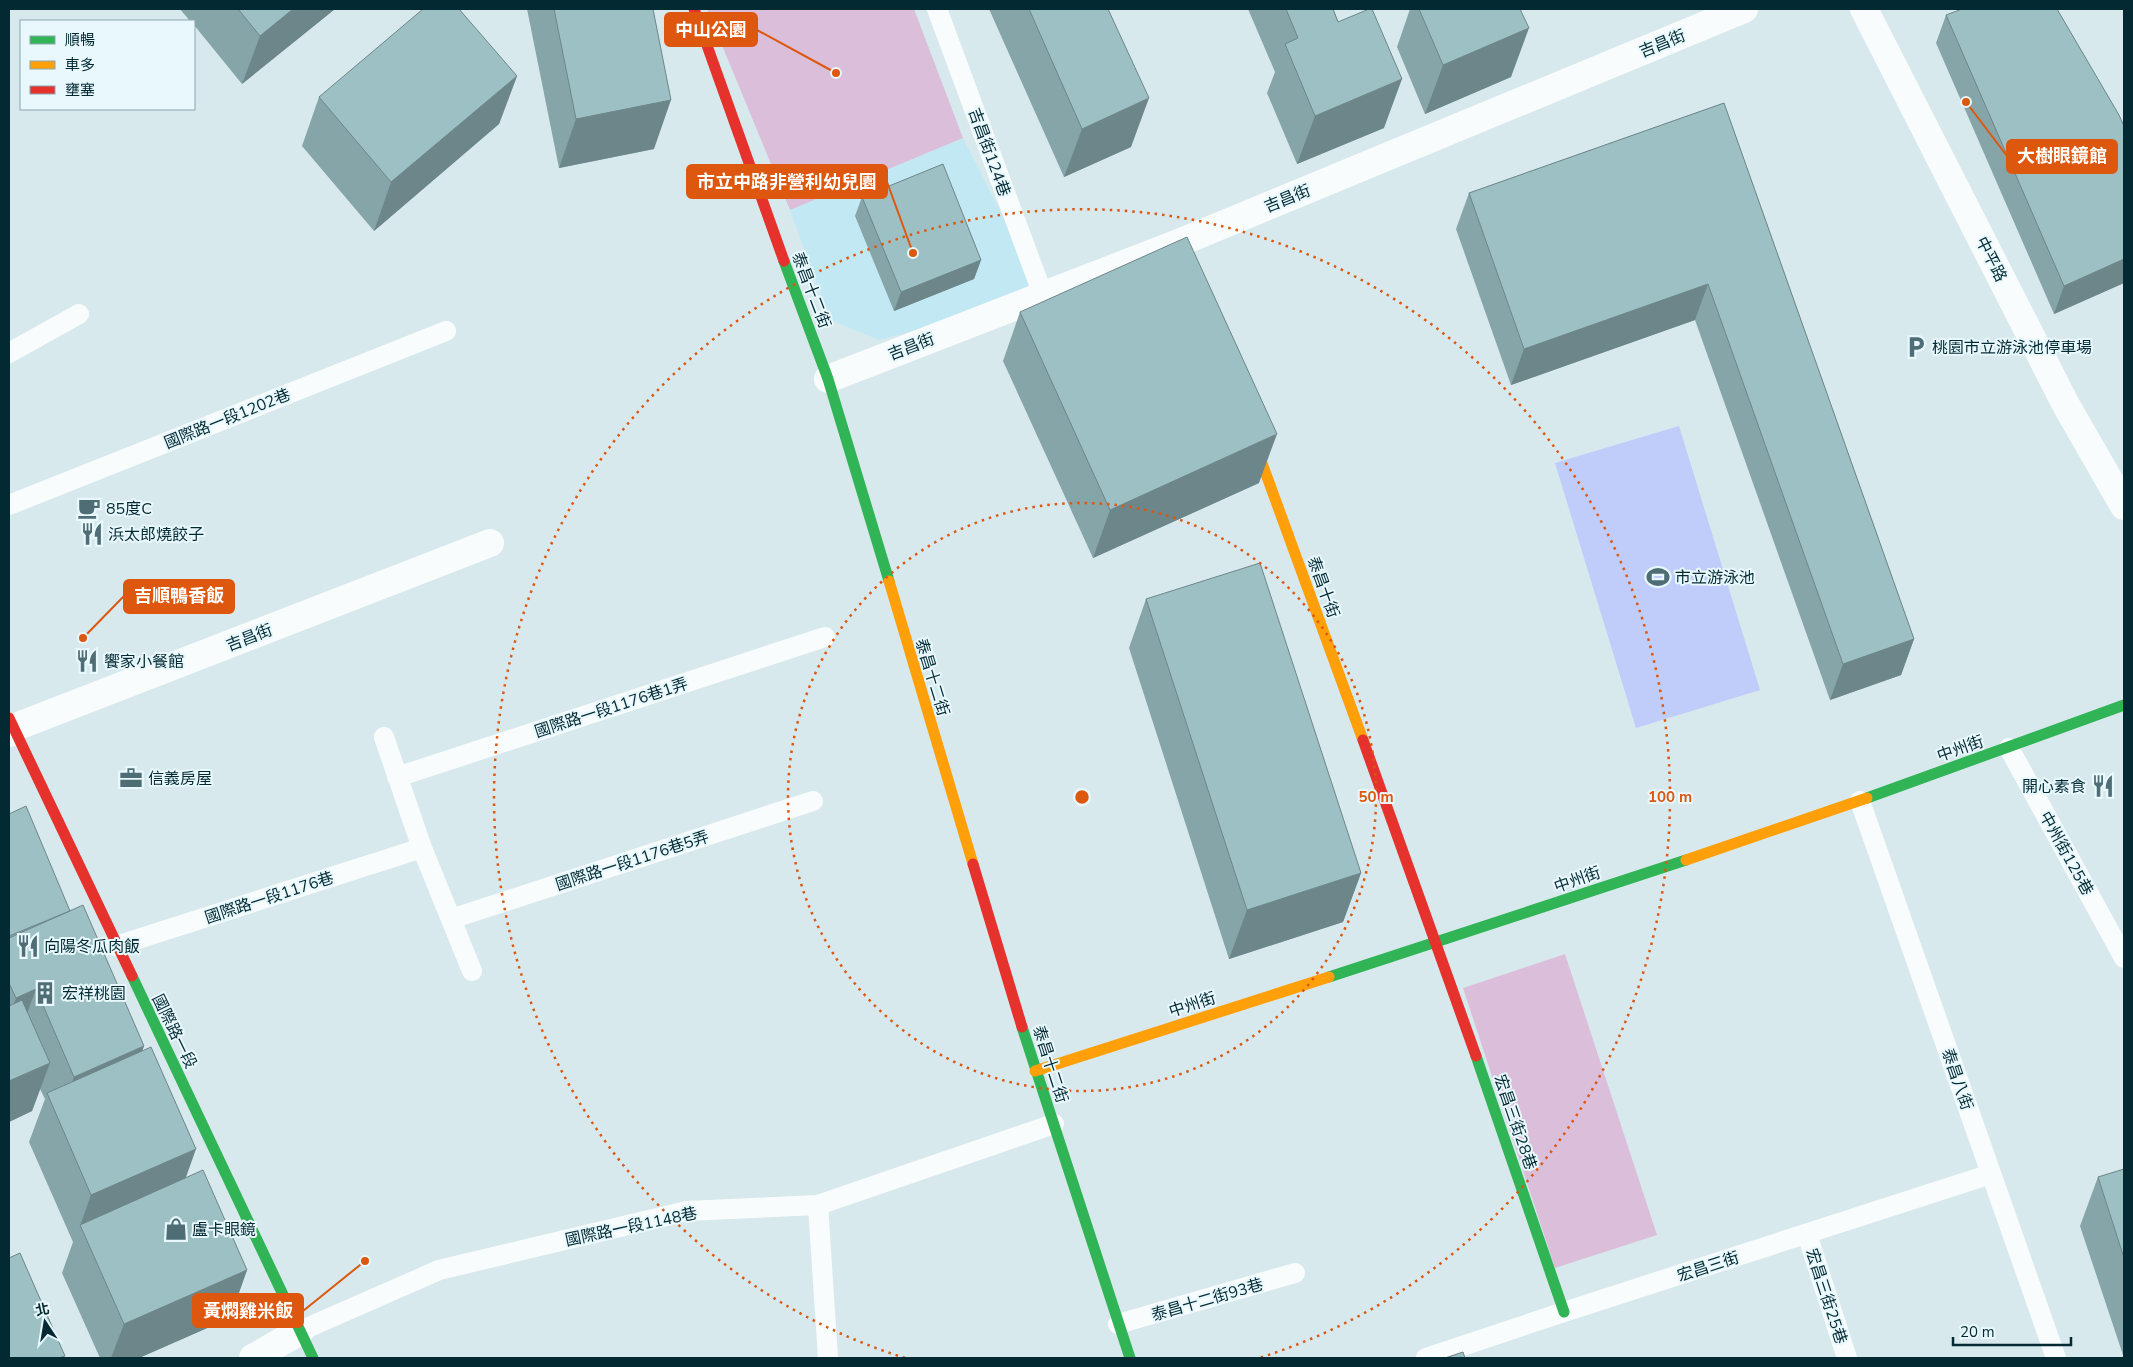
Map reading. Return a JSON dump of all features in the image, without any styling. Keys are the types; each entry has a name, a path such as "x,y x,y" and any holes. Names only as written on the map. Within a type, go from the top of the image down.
{"street":[{"name":"泰昌十二街","path":"694,9 769,222 828,379 1035,1070 1130,1358"},
{"name":"吉昌街","path":"828,379 1043,295 1183,246 1744,9"},
{"name":"中平路","path":"1864,9 2066,405 2124,506"},
{"name":"泰昌十街","path":"1246,419 1437,943"},
{"name":"吉昌街","path":"10,726 490,542"},
{"name":"中州街","path":"1035,1070 1437,943 1860,801 2124,705"},
{"name":"國際路一段","path":"10,726 313,1358"},
{"name":"宏昌三街28巷","path":"1437,943 1564,1312"},
{"path":"253,1358 300,1331"}],"lane":[{"name":"吉昌街124巷","path":"937,9 1043,295"},
{"path":"9,353 79,314"},
{"name":"國際路一段1202巷","path":"9,505 446,331"},
{"name":"國際路一段1176巷1弄","path":"397,777 825,637"},
{"path":"384,737 422,848 472,970"},
{"name":"中州街125巷","path":"2010,748 2124,958"},
{"name":"國際路一段1176巷5弄","path":"451,919 813,801"},
{"name":"泰昌八街","path":"1860,801 2056,1358"},
{"name":"國際路一段1176巷","path":"116,946 422,848"},
{"name":"國際路一段1148巷","path":"300,1331 439,1270 687,1211 818,1205 1054,1124"},
{"name":"宏昌三街","path":"1426,1358 1991,1174"},
{"path":"818,1205 828,1358"},
{"name":"宏昌三街25巷","path":"1808,1234 1847,1358"},
{"name":"泰昌十二街93巷","path":"1118,1324 1295,1273"}],"shaded area":[{"path":"707,9 914,9 963,138 790,210"},
{"path":"963,138 1043,295 879,340 830,320 790,210"},
{"path":"1565,954 1657,1235 1555,1268 1463,988"}],"water":[{"name":"市立游泳池","path":"1679,426 1760,690 1636,728 1555,463"}],"building":[{"path":"238,9 293,9 260,36"},
{"path":"423,9 459,9 517,76 391,182 319,97"},
{"path":"554,9 653,9 671,100 576,119"},
{"path":"1029,9 1108,9 1149,98 1082,129"},
{"path":"1286,9 1333,9 1338,22 1372,9 1402,79 1315,116 1285,44 1298,38"},
{"path":"1419,9 1520,9 1529,28 1443,65"},
{"path":"1962,9 2057,9 2124,126 2124,259 2064,286 1946,15"},
{"path":"1724,103 1914,639 1843,664 1708,284 1524,349 1469,193"},
{"path":"943,164 981,260 901,292 862,197"},
{"path":"1187,237 1277,434 1110,510 1020,312"},
{"path":"1260,563 1361,873 1247,910 1146,599"},
{"path":"26,806 70,911 9,936 9,814"},
{"path":"83,905 144,1046 74,1077 36,989 16,998 9,983 9,938"},
{"path":"22,1000 50,1063 9,1081 9,1006"},
{"path":"151,1047 196,1149 91,1195 47,1093"},
{"path":"2124,1169 2124,1258 2098,1177"},
{"path":"203,1170 247,1270 124,1324 80,1225"},
{"path":"20,1253 65,1356 59,1358 9,1358 9,1258"},
{"path":"1463,1352 1465,1358 1445,1358"}],"traffic: fast":[{"path":"784,261 828,379 889,581"},
{"path":"1867,798 2124,705"},
{"path":"1329,977 1686,860"},
{"path":"132,976 313,1358"},
{"path":"1022,1027 1130,1358"},
{"path":"1476,1056 1564,1312"}],"traffic: slow":[{"path":"1251,433 1363,740"},
{"path":"889,581 973,864"},
{"path":"1686,860 1867,798"},
{"path":"1035,1071 1329,977"}],"traffic: jam":[{"path":"694,9 784,261"},
{"path":"9,718 132,976"},
{"path":"1363,740 1476,1056"},
{"path":"973,864 1022,1027"}],"place":[{"name":"中山公園","path":"836,73"},
{"name":"大樹眼鏡館","path":"1966,102"},
{"name":"市立中路非營利幼兒園","path":"913,253"},
{"name":"桃園市立游泳池停車場","path":"1916,347"},
{"name":"85度C","path":"89,508"},
{"name":"浜太郎燒餃子","path":"92,534"},
{"name":"市立游泳池","path":"1658,577"},
{"name":"吉順鴨香飯","path":"83,638"},
{"name":"饗家小餐館","path":"87,661"},
{"name":"信義房屋","path":"131,778"},
{"name":"開心素食","path":"2103,786"},
{"name":"向陽冬瓜肉飯","path":"28,946"},
{"name":"宏祥桃園","path":"45,993"},
{"name":"盧卡眼鏡","path":"176,1229"},
{"name":"黃燜雞米飯","path":"365,1261"}]}
